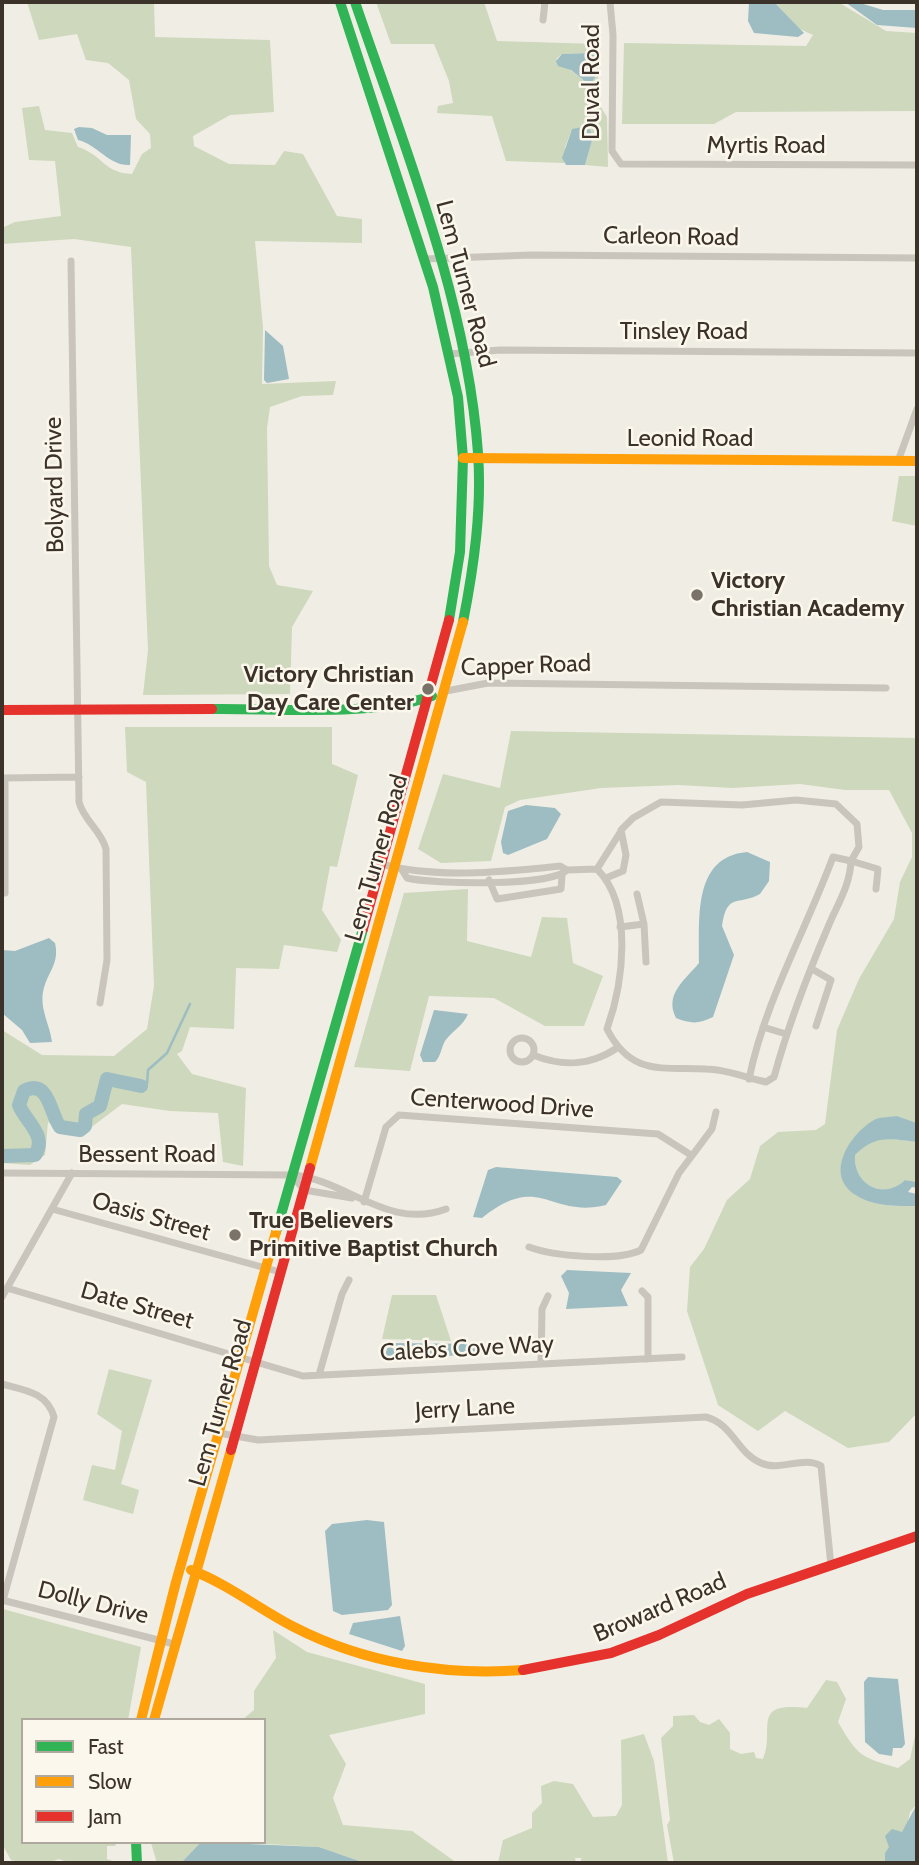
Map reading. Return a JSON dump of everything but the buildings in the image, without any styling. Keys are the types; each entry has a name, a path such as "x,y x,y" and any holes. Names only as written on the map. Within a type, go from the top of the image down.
{"main road":[{"name":"Lem Turner Road","path":"141,1718 160,1640 429,697 448,627 457,572 462,526 463,458 450,354 424,258 340,2"},
{"name":"Lem Turner Road","path":"155,1718 351,1026 399,869 446,691 470,586 478,516 478,458 465,353 439,257 355,2"},
{"name":"Leonid Road","path":"463,458 917,461"},
{"name":"Capper Road","path":"2,710 348,708 415,702 446,691"},
{"path":"336,1022 351,1026"},
{"name":"Broward Road","path":"181,1566 195,1571 297,1629 355,1652 430,1668 495,1672 560,1666 600,1657 644,1642 743,1595 917,1536"}],"street":[{"path":"544,20 545,2"},
{"name":"Duval Road","path":"610,2 613,35 612,151 616,161"},
{"name":"Myrtis Road","path":"616,161 629,165 917,165"},
{"name":"Carleon Road","path":"424,258 917,258"},
{"name":"Bolyard Drive","path":"71,261 79,777 82,811 97,830 106,849 107,960 100,1003"},
{"name":"Tinsley Road","path":"450,354 500,350 917,353"},
{"path":"898,461 917,409"},
{"name":"Capper Road","path":"446,691 488,683 886,688"},
{"path":"5,893 3,778 79,777"},
{"path":"796,800 836,804 857,824 859,847 851,861 850,879 786,1034 774,1077 766,1082 708,1069 666,1070 637,1064 617,1048 607,1029 616,1003 622,965 620,928 606,878 597,869 633,817 661,802 742,805 796,800"},
{"path":"606,878 623,871 626,855 621,831"},
{"path":"749,1079 763,1027 785,966 815,904 832,857 878,869 876,889"},
{"path":"380,864 440,874 560,866 565,873 561,889 551,893 498,899 489,881 489,872"},
{"path":"399,869 407,878 428,883 489,881 597,869"},
{"path":"636,894 644,924 646,962"},
{"path":"620,928 644,924"},
{"path":"812,969 831,979 816,1026"},
{"path":"763,1027 786,1034"},
{"path":"533,1055 561,1063 581,1064 600,1060 617,1048"},
{"path":"529,1247 547,1254 623,1256 641,1250 691,1155 712,1129 716,1112"},
{"name":"Centerwood Drive","path":"364,1202 386,1127 400,1115 658,1134 691,1155"},
{"name":"Bessent Road","path":"2,1173 308,1176 352,1198 400,1214 432,1214 446,1209"},
{"path":"2,1297 72,1173"},
{"path":"292,1175 304,1190"},
{"name":"Bessent Road","path":"304,1190 352,1198"},
{"name":"Oasis Street","path":"52,1209 281,1272"},
{"path":"319,1375 342,1294 349,1280"},
{"name":"Date Street","path":"6,1288 255,1362"},
{"path":"642,1291 648,1297 648,1359"},
{"path":"541,1364 542,1309 548,1296"},
{"name":"Calebs Cove Way","path":"255,1362 294,1375 319,1375 682,1357"},
{"path":"2,1384 41,1396 48,1401 54,1417 2,1600"},
{"name":"Jerry Lane","path":"219,1433 258,1440 697,1416 715,1419 762,1465 811,1462 821,1466 831,1566"},
{"name":"Dolly Drive","path":"2,1600 174,1644"}],"green space":[{"path":"27,2 154,2 155,37 270,40 274,112 230,115 193,136 194,146 229,164 275,165 284,151 303,154 337,216 362,219 362,243 255,241 263,328 262,384 336,381 333,395 302,396 270,407 267,428 269,566 277,585 313,591 292,627 290,694 143,695 148,650 131,247 74,239 2,244 2,228 15,222 61,216 55,161 29,160 22,108 39,106 45,130 72,133 78,147 123,173 132,174 142,154 151,148 150,134 136,119 129,80 108,63 86,60 77,34 39,40"},
{"path":"376,2 484,2 497,41 597,44 599,104 607,117 608,167 585,165 593,137 572,129 565,147 564,163 506,161 492,116 437,113 438,106 453,103 449,81 434,44 391,44","holes":["587,53 586,82 556,59 562,54"]},
{"path":"774,2 838,2 886,31 917,33 917,111 736,112 714,124 622,124 624,43 806,46 813,35 800,29"},
{"path":"899,476 917,476 917,526 892,521"},
{"path":"125,727 332,727 332,764 358,775 337,867 330,866 322,910 341,940 337,952 284,945 279,969 236,968 234,1029 190,1027 182,1051 177,1054 192,1074 246,1088 243,1166 223,1162 218,1113 170,1111 122,1104 85,1132 65,1135 48,1122 45,1155 30,1165 2,1163 2,1030 42,1055 114,1056 147,1029 154,986 146,782 127,772"},
{"path":"511,731 917,738 917,1123 897,1116 877,1119 842,1177 857,1194 875,1203 917,1206 917,1413 889,1442 848,1448 785,1411 758,1431 718,1405 687,1311 690,1267 704,1249 727,1200 750,1179 760,1146 778,1132 816,1130 825,1124 837,1030 859,979 894,919 900,882 912,857 912,833 889,790 845,790 800,784 732,788 679,785 601,788 520,800 505,807 491,861 441,863 418,849 443,774 500,788"},
{"path":"468,889 467,941 531,957 542,917 567,918 573,963 603,976 584,1026 545,1026 494,998 429,996 410,1071 354,1067 404,893"},
{"path":"883,1138 917,1142 917,1182 905,1180 888,1189 879,1189 864,1181 859,1174 855,1155 867,1143"},
{"path":"392,1295 436,1295 451,1341 382,1339"},
{"path":"109,1369 152,1380 121,1484 139,1490 133,1514 83,1500 92,1465 115,1470 122,1431 97,1414"},
{"path":"3,1609 141,1647 128,1718 21,1718 21,1844 116,1844 107,1846 107,1859 118,1863 71,1863 59,1859 23,1863 11,1860 2,1844"},
{"path":"273,1630 307,1652 425,1684 425,1714 329,1735 346,1764 333,1798 343,1825 412,1831 457,1863 365,1863 319,1847 266,1844 266,1718 244,1718 254,1710 254,1691 276,1658"},
{"path":"826,1680 837,1682 846,1699 838,1722 850,1742 868,1758 898,1768 910,1759 917,1726 917,1804 910,1812 907,1826 885,1853 885,1863 674,1863 667,1825 670,1820 661,1738 673,1726 673,1716 694,1715 700,1722 709,1725 719,1719 730,1733 730,1749 741,1754 754,1752 756,1758 763,1759 771,1713 789,1707 807,1708"},
{"path":"644,1734 654,1761 668,1863 581,1863 581,1858 575,1858 576,1863 498,1863 503,1840 532,1828 532,1813 542,1803 541,1786 554,1781 573,1784 593,1817 616,1816 622,1805 621,1740"},
{"path":"151,1844 199,1844 181,1863 157,1863"}],"water":[{"path":"749,2 774,2 804,33 798,37 754,33 748,21"},
{"path":"845,2 857,2 883,10 917,10 917,28 877,25"},
{"path":"562,54 594,55 595,77 592,82 586,82 571,70 558,66 556,61"},
{"path":"588,126 593,137 585,165 566,165 562,158 572,129"},
{"path":"92,128 107,135 131,135 130,165 116,162 78,140 74,129"},
{"path":"265,330 283,346 289,379 267,383 264,380"},
{"path":"526,805 555,808 561,814 547,839 508,855 503,853 501,842 508,811"},
{"path":"747,852 770,862 769,881 760,894 730,904 724,915 722,926 734,955 713,1017 695,1022 676,1018 673,1009 674,995 699,963 700,911 707,879 716,866 729,857"},
{"path":"49,938 55,943 56,957 42,999 52,1042 30,1043 22,1030 2,1013 2,950 15,951"},
{"path":"434,1010 468,1014 445,1041 435,1062 423,1062 420,1055"},
{"path":"897,1116 917,1123 917,1142 891,1139 876,1141 855,1155 856,1165 864,1181 879,1189 888,1189 905,1180 917,1182 917,1188 912,1187 908,1192 917,1194 917,1206 885,1205 861,1198 845,1185 841,1175 844,1154 858,1133 876,1119"},
{"path":"496,1167 617,1177 622,1181 606,1205 587,1208 532,1197 518,1198 482,1218 473,1217 488,1170"},
{"path":"567,1270 631,1273 621,1290 628,1306 566,1309 569,1293 561,1276"},
{"path":"389,1343 483,1344 486,1348 481,1354 389,1359 385,1355"},
{"path":"367,1520 384,1522 392,1605 388,1610 342,1615 333,1611 325,1531 332,1524"},
{"path":"400,1616 405,1646 402,1651 349,1634 353,1623"},
{"path":"868,1677 898,1679 905,1744 902,1748 893,1748 892,1756 879,1754 865,1742 864,1682"},
{"path":"917,1804 917,1863 885,1863 885,1853 889,1847 885,1836 892,1829 902,1832"},
{"path":"199,1844 248,1844 319,1847 365,1863 181,1863"}],"waterway":[{"path":"141,1086 147,1084 148,1070 167,1053 190,1004"},
{"path":"2,1156 35,1155 38,1148 37,1135 19,1105 24,1091 39,1089 48,1099 60,1127 80,1130 85,1126 86,1114 100,1106 107,1079 141,1086"}],"traffic: fast":[{"path":"340,2 433,287 458,397 463,458 460,552 449,620"},
{"path":"355,2 431,224 461,338 472,396 479,495 474,559 463,622"},
{"path":"212,709 353,709 408,703 432,696"},
{"path":"276,1232 363,929"},
{"path":"136,1844 137,1863"}],"traffic: slow":[{"path":"463,458 917,461"},
{"path":"310,1168 463,622"},
{"path":"142,1718 176,1582 276,1232"},
{"path":"155,1718 231,1450"},
{"path":"191,1570 218,1582 294,1627 348,1650 435,1669 523,1670"}],"traffic: jam":[{"path":"363,929 449,620"},
{"path":"2,710 212,709"},
{"path":"231,1450 310,1168"},
{"path":"523,1670 611,1653 659,1635 747,1594 917,1536"}],"place":[{"name":"Victory Christian Academy","path":"697,595"},
{"name":"Victory Christian Day Care Center","path":"428,689"},
{"name":"True Believers Primitive Baptist Church","path":"235,1235"}]}
